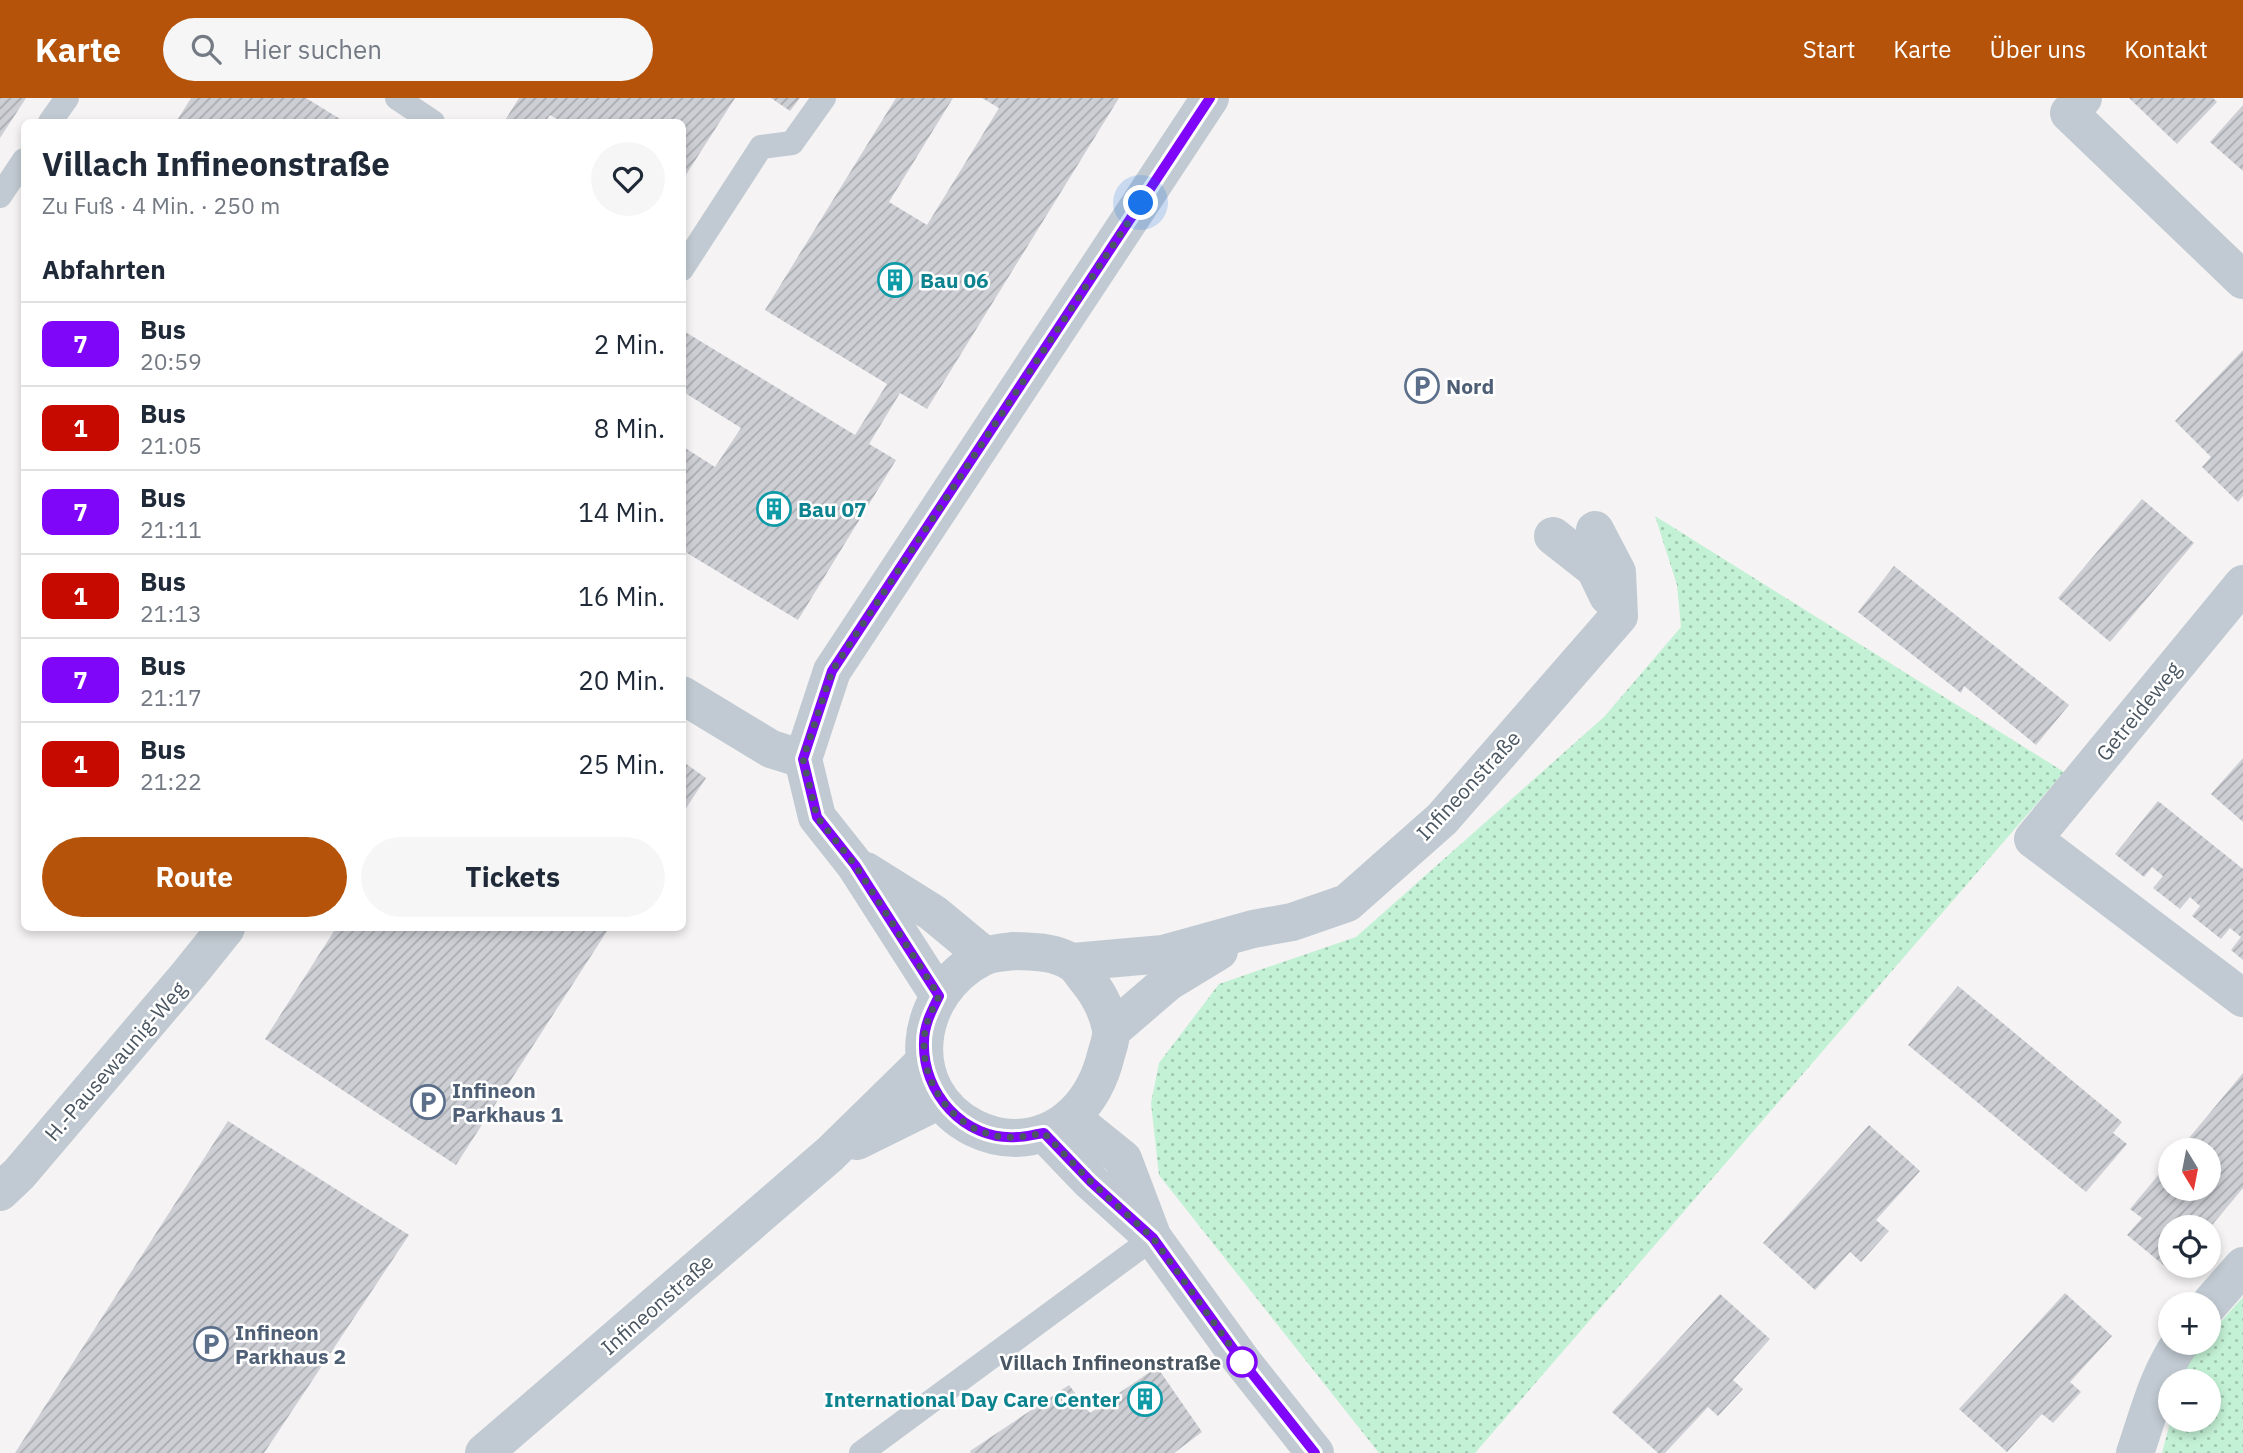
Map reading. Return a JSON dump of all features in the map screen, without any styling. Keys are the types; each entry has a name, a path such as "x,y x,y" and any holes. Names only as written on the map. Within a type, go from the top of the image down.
{"street":[{"path":"939,996 855,865 817,817 803,759 832,671 1210,98"},
{"path":"2076,105 2243,280"},
{"path":"1595,530 1617,572 1619,616"},
{"path":"1553,536 1595,569 1619,616"},
{"name":"Getreideweg","path":"2243,584 2033,839 2243,998"},
{"name":"Infineonstraße","path":"1073,962 1163,954 1253,929 1292,922 1347,903 1442,819 1619,616"},
{"path":"686,697 771,749 803,759"},
{"path":"855,865 933,913 985,956"},
{"name":"Infineonstraße","path":"1111,1031 1168,982 1253,929"},
{"name":"H.-Pausewaunig-Weg","path":"0,1192 19,1174 224,931"},
{"path":"1014,951 1048,953 1073,962 1096,990 1111,1031 1103,1066 1092,1094 1058,1125 1015,1138 986,1134 961,1121 940,1100 930,1082 924,1062 923,1039 939,996 962,970 985,956 1014,951"},
{"name":"Infineonstraße","path":"484,1453 830,1154 924,1062"},
{"name":"Infineonstraße","path":"830,1154 940,1100"},
{"path":"1058,1125 1123,1159 1153,1238 1242,1361 1315,1453"},
{"path":"2220,1292 2243,1266"},
{"path":"2135,1453 2172,1355"}],"lane":[{"path":"52,119 67,98"},
{"path":"397,98 428,119"},
{"path":"686,263 761,147 792,142 824,98"},
{"path":"0,196 21,164"},
{"path":"860,1453 1153,1238"}],"green space":[{"path":"1655,516 2064,772 1475,1453 1379,1453 1159,1175 1151,1103 1159,1063 1219,984 1356,937 1604,717 1681,627 1677,585"},
{"path":"2243,1297 2243,1453 2162,1453 2168,1432 2221,1432 2221,1369 2184,1369 2191,1355 2221,1355 2221,1322"}],"building":[{"path":"0,98 26,98 0,138"},
{"path":"191,98 306,98 340,119 178,119"},
{"path":"519,98 735,98 686,175 686,119 557,119 550,115 547,119 506,119"},
{"path":"771,98 800,98 790,111"},
{"name":"Bau 06","path":"896,98 953,98 889,202 927,225 999,108 982,98 1119,98 927,409 900,393 869,444 896,460 798,620 686,552 686,449 715,467 741,428 686,394 686,332 855,435 887,384 765,310"},
{"path":"2129,98 2213,98 2217,102 2177,144"},
{"path":"2243,105 2243,171 2210,142"},
{"path":"2243,350 2243,496 2238,502 2202,467 2211,457 2175,421"},
{"path":"2142,499 2194,543 2110,642 2058,598"},
{"path":"1894,566 2069,705 2036,745 1964,686 1961,693 1858,612"},
{"path":"2243,758 2243,822 2211,794"},
{"path":"686,764 706,778 686,808"},
{"path":"2158,801 2243,869 2243,960 2231,950 2241,937 2230,928 2221,939 2192,916 2200,906 2190,897 2180,909 2153,888 2163,876 2152,867 2144,877 2115,854"},
{"name":"Infineon Parkhaus 1","path":"334,931 607,931 456,1165 265,1039"},
{"path":"1958,986 2122,1122 2113,1133 2127,1144 2086,1192 1908,1045"},
{"path":"2243,1073 2243,1188 2220,1215 2158,1215 2158,1261 2127,1235 2142,1218 2130,1209 2158,1175 2158,1201 2221,1201 2221,1138 2189,1138"},
{"name":"Infineon Parkhaus 2","path":"228,1121 409,1235 264,1453 15,1453"},
{"path":"1869,1125 1920,1171 1876,1220 1889,1231 1861,1262 1850,1252 1815,1290 1763,1243"},
{"path":"2065,1293 2112,1336 2070,1382 2081,1392 2053,1423 2042,1414 2007,1452 1959,1409"},
{"path":"1720,1294 1770,1339 1733,1380 1743,1389 1718,1416 1708,1407 1665,1453 1658,1453 1612,1412"},
{"name":"International Day Care Center","path":"1157,1367 1202,1432 1174,1453 970,1451 1069,1385 1090,1413"}],"bus line":[{"name":"7","path":"1210,98 832,671 803,759 817,817 855,865 939,996 923,1039 924,1062 930,1082 940,1100 961,1121 986,1134 1015,1138 1044,1133 1091,1182 1153,1238 1242,1361 1315,1453"}],"place":[{"name":"Bau 06","path":"895,280"},
{"name":"Nord","path":"1422,386"},
{"name":"Bau 07","path":"774,509"},
{"name":"Infineon Parkhaus 1","path":"428,1102"},
{"name":"Infineon Parkhaus 2","path":"211,1344"},
{"name":"Villach Infineonstraße","path":"1242,1362"},
{"name":"International Day Care Center","path":"1145,1399"}],"route":[{"path":"1141,203 832,671 803,759 817,817 855,865 939,996 923,1039 924,1062 930,1082 940,1100 961,1121 986,1134 1015,1138 1044,1133 1091,1182 1153,1238 1242,1362"}]}
